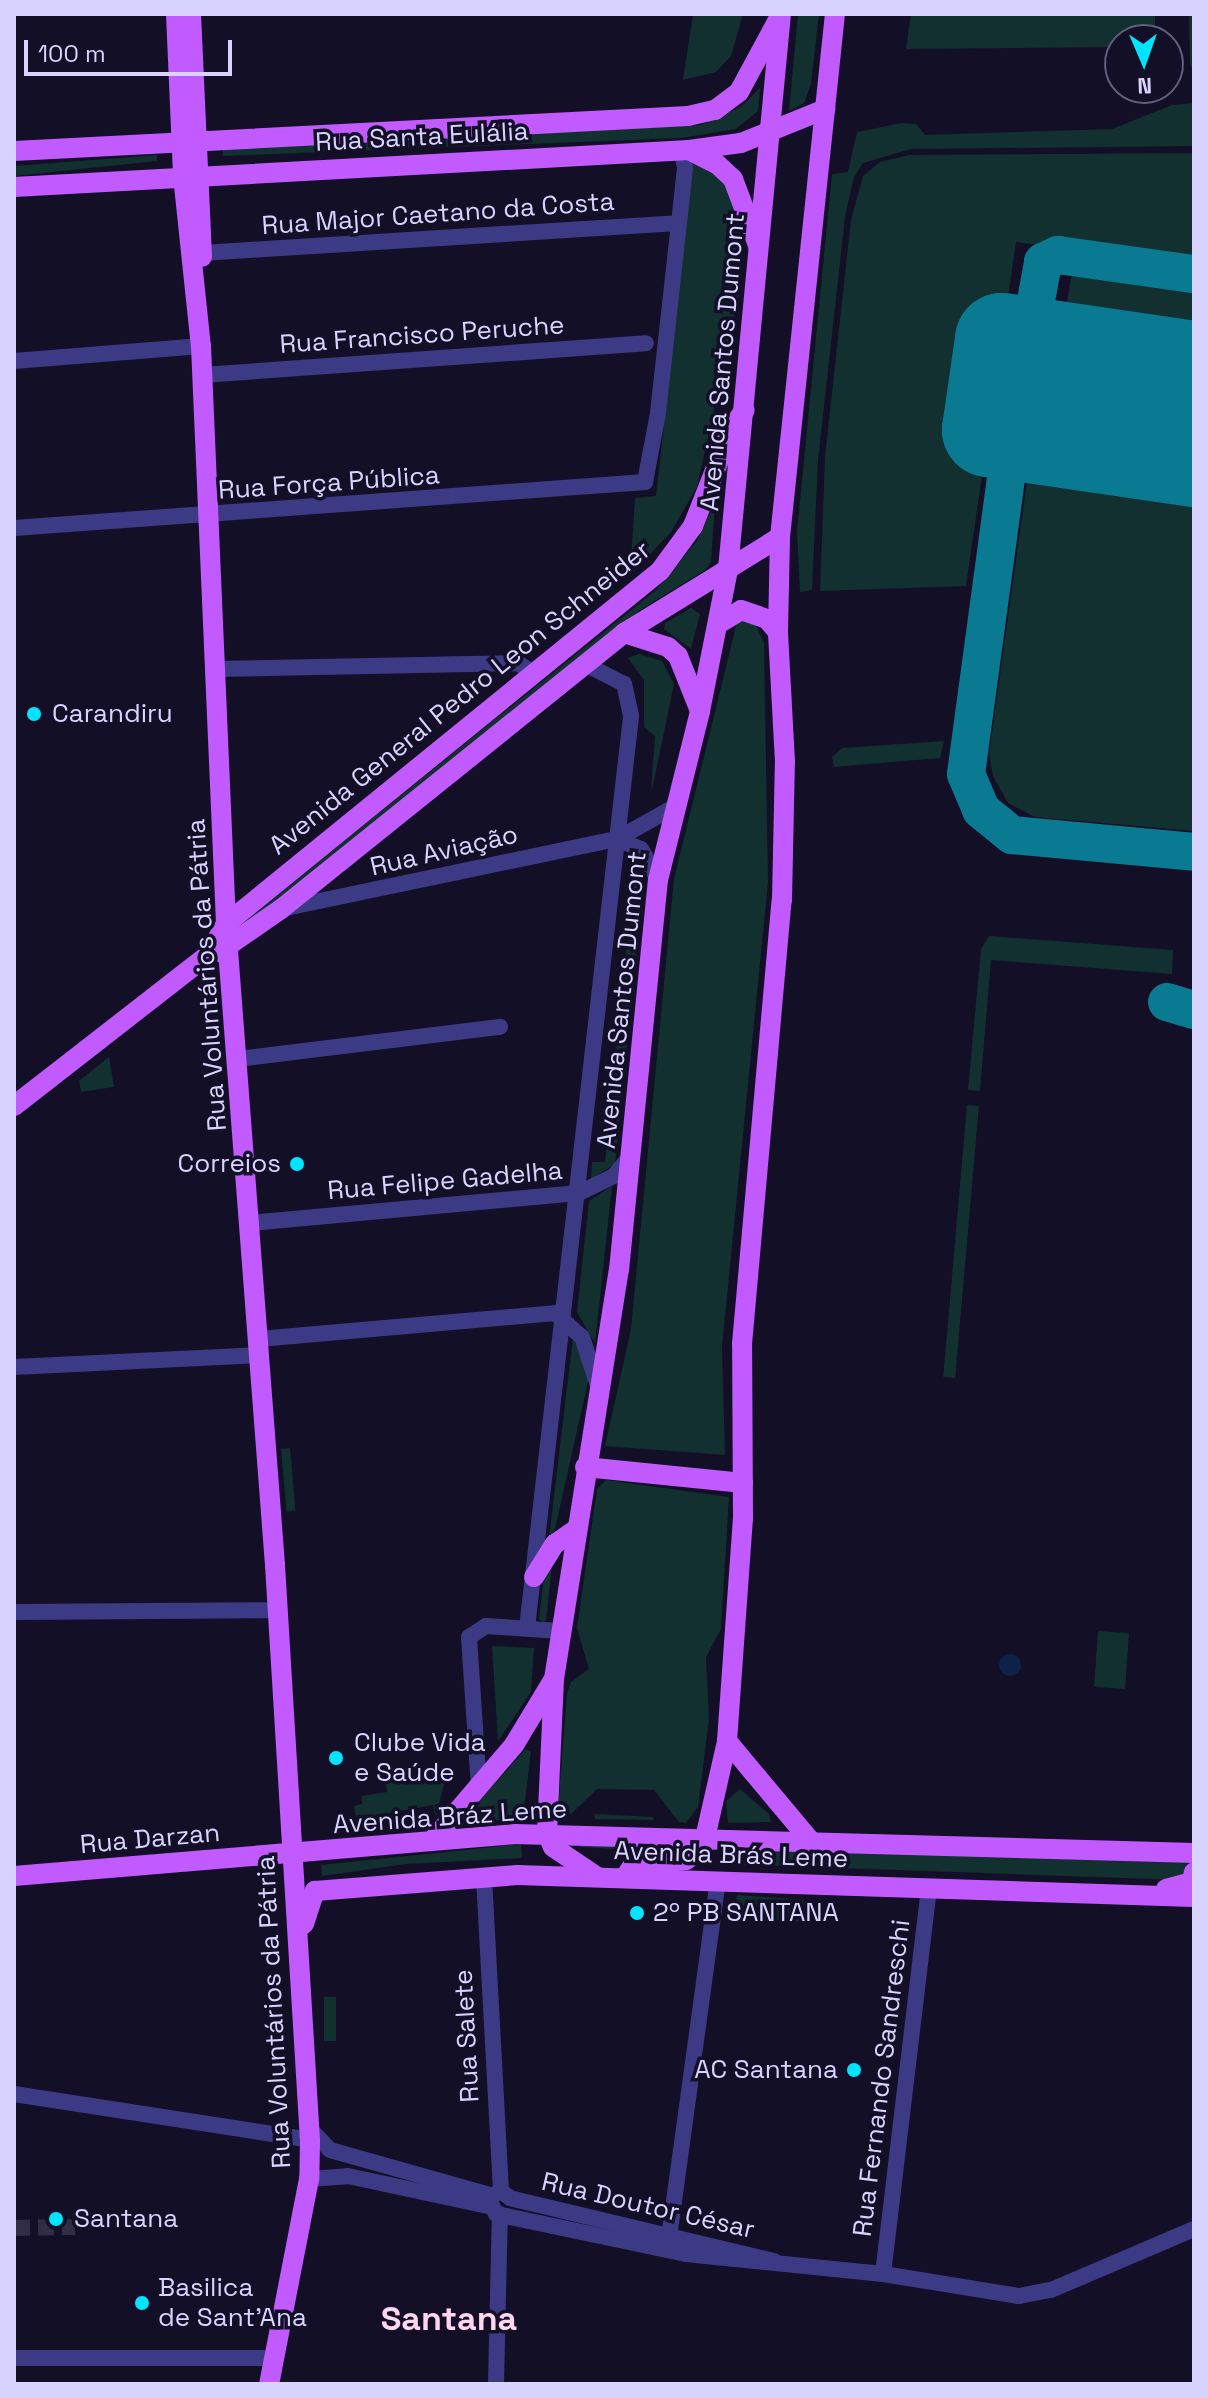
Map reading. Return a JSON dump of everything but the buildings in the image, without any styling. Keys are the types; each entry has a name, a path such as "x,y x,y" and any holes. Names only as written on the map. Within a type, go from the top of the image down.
{"main road":[{"name":"Rua Voluntários da Pátria","path":"176,14 184,54 189,139 192,298 199,312 203,375 226,924 218,952 238,1059 259,1347 269,1610 279,1634 310,2134 309,2179 269,2384"},
{"name":"Rua Voluntários da Pátria","path":"184,54 191,14"},
{"path":"625,1877 633,1865 643,1862 686,1860 708,1837 727,1741 743,1483 744,1316 782,900 785,762 778,632 780,537 835,14"},
{"name":"Rua Santa Eulália","path":"14,151 189,139 703,114 739,92 781,16"},
{"name":"Avenida Santos Dumont","path":"547,1833 559,1631 599,1395 630,1156 658,880 700,711 728,569 781,16"},
{"name":"Rua Santa Eulália","path":"14,187 685,150 770,133 825,109"},
{"path":"685,150 717,164 733,179 760,252"},
{"name":"Rua Voluntários da Pátria","path":"191,175 205,297 199,312"},
{"name":"Avenida General Pedro Leon Schneider","path":"226,924 533,673 627,601 680,548 704,506 732,427 745,410"},
{"name":"Avenida General Pedro Leon Schneider","path":"14,1106 218,952 281,909 624,633 780,537"},
{"path":"718,624 741,610 767,619 778,632"},
{"path":"624,633 668,647 678,656 700,711"},
{"path":"585,1467 743,1483"},
{"path":"534,1577 555,1544 575,1530"},
{"path":"432,1841 527,1727 554,1679"},
{"path":"727,1741 809,1839"},
{"path":"547,1833 561,1854 596,1876"},
{"name":"Avenida Bráz Leme","path":"291,1854 547,1833 708,1837"},
{"name":"Avenida Brás Leme","path":"708,1837 809,1839 1191,1861"},
{"name":"Rua Darzan","path":"14,1876 291,1854"},
{"path":"1153,1896 1192,1882 1191,1861"},
{"name":"Avenida Brás Leme","path":"296,1933 305,1923 315,1891 484,1877 596,1876 1194,1897"}],"street":[{"path":"677,223 685,150"},
{"name":"Rua Major Caetano da Costa","path":"202,253 677,223"},
{"name":"Rua Força Pública","path":"14,528 645,482 658,413 677,223"},
{"name":"Rua Francisco Peruche","path":"203,375 646,343"},
{"path":"14,361 201,346"},
{"path":"215,669 518,663 533,673"},
{"name":"Avenida Santos Dumont","path":"527,1628 566,1320 629,697 624,684 585,664"},
{"name":"Rua Aviação","path":"281,909 617,839 674,807"},
{"path":"617,839 641,849 658,880"},
{"path":"238,1059 500,1027"},
{"name":"Rua Felipe Gadelha","path":"250,1223 579,1193 614,1176 630,1156"},
{"path":"14,1367 259,1347 555,1313 582,1337 594,1361 599,1395"},
{"path":"14,1612 269,1610"},
{"path":"479,1788 469,1637 486,1626 559,1631"},
{"name":"Rua Salete","path":"484,1877 499,2203 496,2384"},
{"path":"668,2243 718,1880"},
{"name":"Rua Fernando Sandreschi","path":"883,2274 929,1888"},
{"path":"14,2094 310,2134"},
{"name":"Rua Doutor César","path":"310,2134 330,2150 499,2203"},
{"name":"Rua Doutor César","path":"309,2179 348,2176 499,2203 668,2243 1008,2295 1035,2294 1194,2229"},
{"path":"14,2358 274,2358"}],"green space":[{"path":"693,14 743,14 731,56 716,72 683,80"},
{"path":"798,14 819,14 811,84 804,103 789,111"},
{"path":"911,14 1155,14 1155,24 1104,24 1104,47 906,49"},
{"path":"1189,14 1194,14 1194,75 1190,64"},
{"path":"760,88 758,111 736,129 681,138 223,156 223,148 701,125 741,107"},
{"path":"1194,103 1194,146 911,149 863,163 854,177 845,217 818,460 812,590 800,592 797,532 832,174 848,172 857,132 902,123 916,124 925,135 1112,129 1172,105"},
{"path":"1194,153 1194,267 1016,242 966,586 820,591 825,457 851,220 863,176 880,162 909,155"},
{"path":"157,155 157,161 14,176 14,166"},
{"path":"698,163 718,174 740,208 739,295 697,487 671,532 630,575 635,498 656,496 693,164"},
{"path":"1100,266 1194,280 1194,367 1065,345 1061,338 1071,278 1082,267"},
{"path":"1052,439 1194,460 1194,831 1035,817 1008,803 993,776 989,754 1031,453 1040,442"},
{"path":"715,503 711,562 705,570 640,610 250,921 250,916 655,591 697,541"},
{"path":"691,608 700,614 691,649 664,629 665,623"},
{"path":"744,616 754,621 764,643 768,882 722,1347 725,1455 605,1446 631,1329 674,879 737,622"},
{"path":"639,654 662,661 674,684 651,791 655,736 644,727 644,680 628,658"},
{"path":"944,741 940,758 834,767 832,757 842,748"},
{"path":"634,873 643,880 615,1164 591,1179 592,1162 605,1162"},
{"path":"989,936 1173,950 1172,974 991,960 980,1091 968,1090 981,949"},
{"path":"109,1057 114,1087 81,1092 79,1081"},
{"path":"967,1105 979,1106 955,1378 943,1377"},
{"path":"612,1186 595,1343 577,1312 589,1201"},
{"path":"573,1338 590,1373 555,1529 549,1538"},
{"path":"290,1448 295,1511 287,1512 281,1449"},
{"path":"606,1480 729,1497 721,1629 706,1657 709,1719 698,1807 686,1823 679,1822 654,1790 597,1789 571,1814 564,1817 558,1809 567,1693 571,1682 589,1669 577,1628 597,1489"},
{"path":"553,1556 546,1620 543,1622 539,1619 545,1565"},
{"path":"1098,1631 1129,1633 1125,1689 1094,1687"},
{"path":"492,1646 534,1648 531,1692 498,1741"},
{"path":"525,1750 531,1751 523,1817 458,1825"},
{"path":"446,1775 436,1817 433,1805 356,1819 354,1806 362,1804 362,1796 387,1792 386,1783"},
{"path":"740,1789 769,1814 771,1822 728,1823 726,1801"},
{"path":"594,1814 653,1817 654,1820 595,1819"},
{"path":"580,1842 683,1846 672,1853 580,1847"},
{"path":"521,1844 522,1858 406,1864 322,1876 321,1865"},
{"path":"724,1847 1194,1863 1193,1880 723,1864"},
{"path":"737,1895 804,1900 802,1922 735,1917"},
{"path":"324,1997 336,1997 336,2041 324,2041"}],"water":[{"path":"1010,1654 1018,1657 1021,1665 1018,1673 1010,1676 1002,1673 999,1665 1002,1657"}],"taxiway":[{"path":"1081,396 1050,386 1026,356 1043,262 1058,255 1194,274"},
{"path":"1194,415 1050,397 1030,403 1014,419 966,774 981,810 1012,835 1194,852"},
{"path":"1167,1002 1194,1010"}],"runway":[{"path":"1194,368 1002,340 989,430 1194,460"}],"tunnel":[{"path":"14,2228 75,2227"}],"place":[{"name":"Carandiru","path":"34,714"},
{"name":"Correios","path":"297,1164"},
{"name":"Clube Vida e Saúde","path":"336,1758"},
{"name":"2º PB SANTANA","path":"637,1913"},
{"name":"AC Santana","path":"854,2070"},
{"name":"Santana","path":"56,2219"},
{"name":"Basilica de Sant'Ana","path":"142,2303"}],"district":[{"name":"Santana","path":"449,2319"}]}
